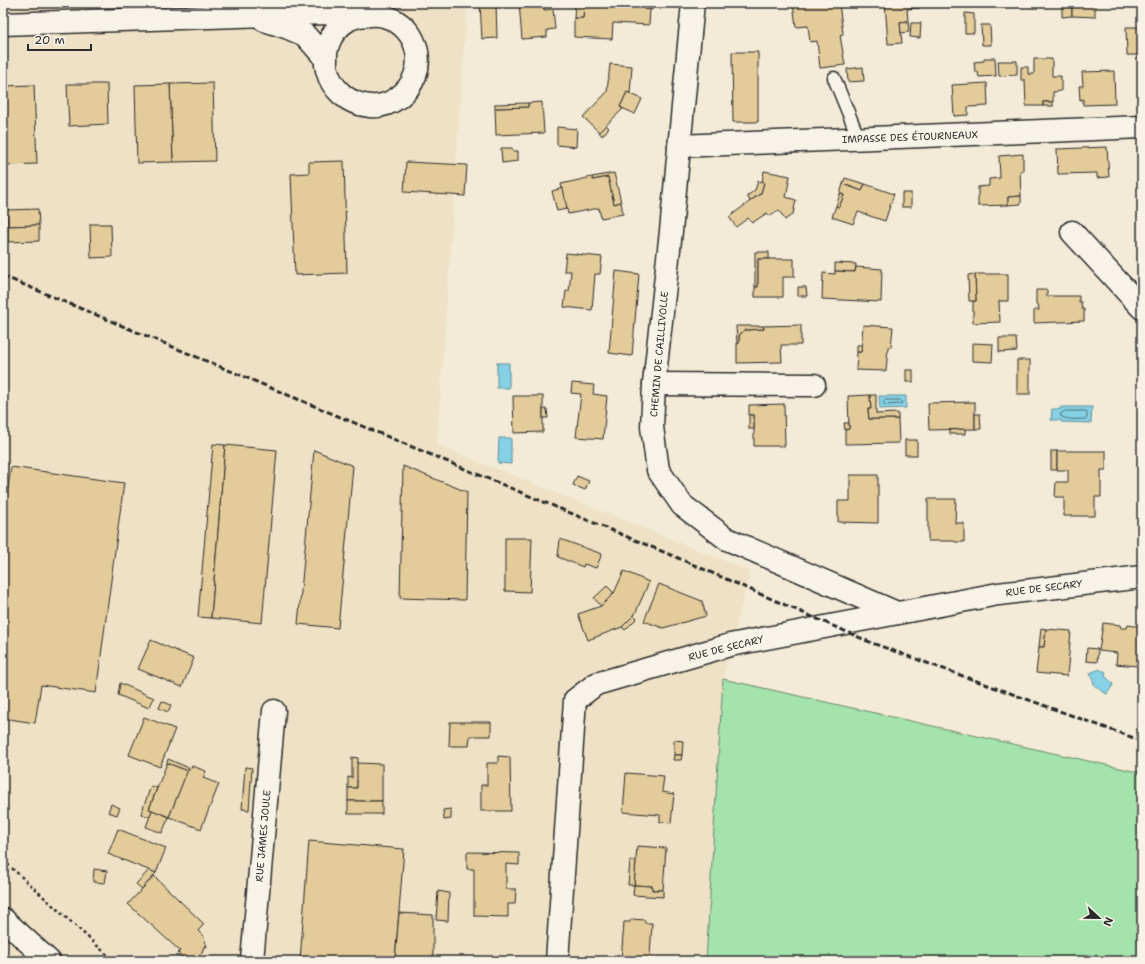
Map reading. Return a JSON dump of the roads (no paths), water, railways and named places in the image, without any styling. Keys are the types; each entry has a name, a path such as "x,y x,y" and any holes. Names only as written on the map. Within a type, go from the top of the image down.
{"street":[{"name":"CHEMIN DE CAILLIVOLLE","path":"693,3 654,384 652,427 658,470 682,505 727,539 897,613"},
{"path":"3,24 250,16 327,8 359,16"},
{"path":"370,14 382,15 393,19 402,25 410,34 415,45 418,56 414,79 408,89 398,98 387,104 375,106 362,105 350,101 340,94 332,84 327,72 327,48 332,37 339,27 348,20 359,16 370,14"},
{"path":"250,16 286,27 305,35 326,59"},
{"name":"IMPASSE DES ÉTOURNEAUX","path":"679,146 1142,127"},
{"path":"1072,232 1142,308"},
{"path":"654,384 814,385"},
{"name":"RUE DE SECARY","path":"557,961 575,700 596,684 730,645 998,594 1142,577"},
{"name":"RUE JAMES JOULE","path":"252,961 274,711"},
{"path":"3,920 48,961"}],"lane":[{"path":"834,78 859,139"}],"water":[{"path":"497,363 509,363 509,388 497,388"},
{"path":"879,396 906,396 906,408 880,409"},
{"path":"1061,407 1092,407 1091,423 1061,422 1061,420 1051,420 1052,409 1061,409"},
{"path":"499,438 511,438 511,464 498,463"},
{"path":"1100,669 1105,671 1105,676 1113,684 1107,694 1095,686 1090,674"}],"railway":[{"path":"3,276 678,558 872,643 1142,741"}]}
